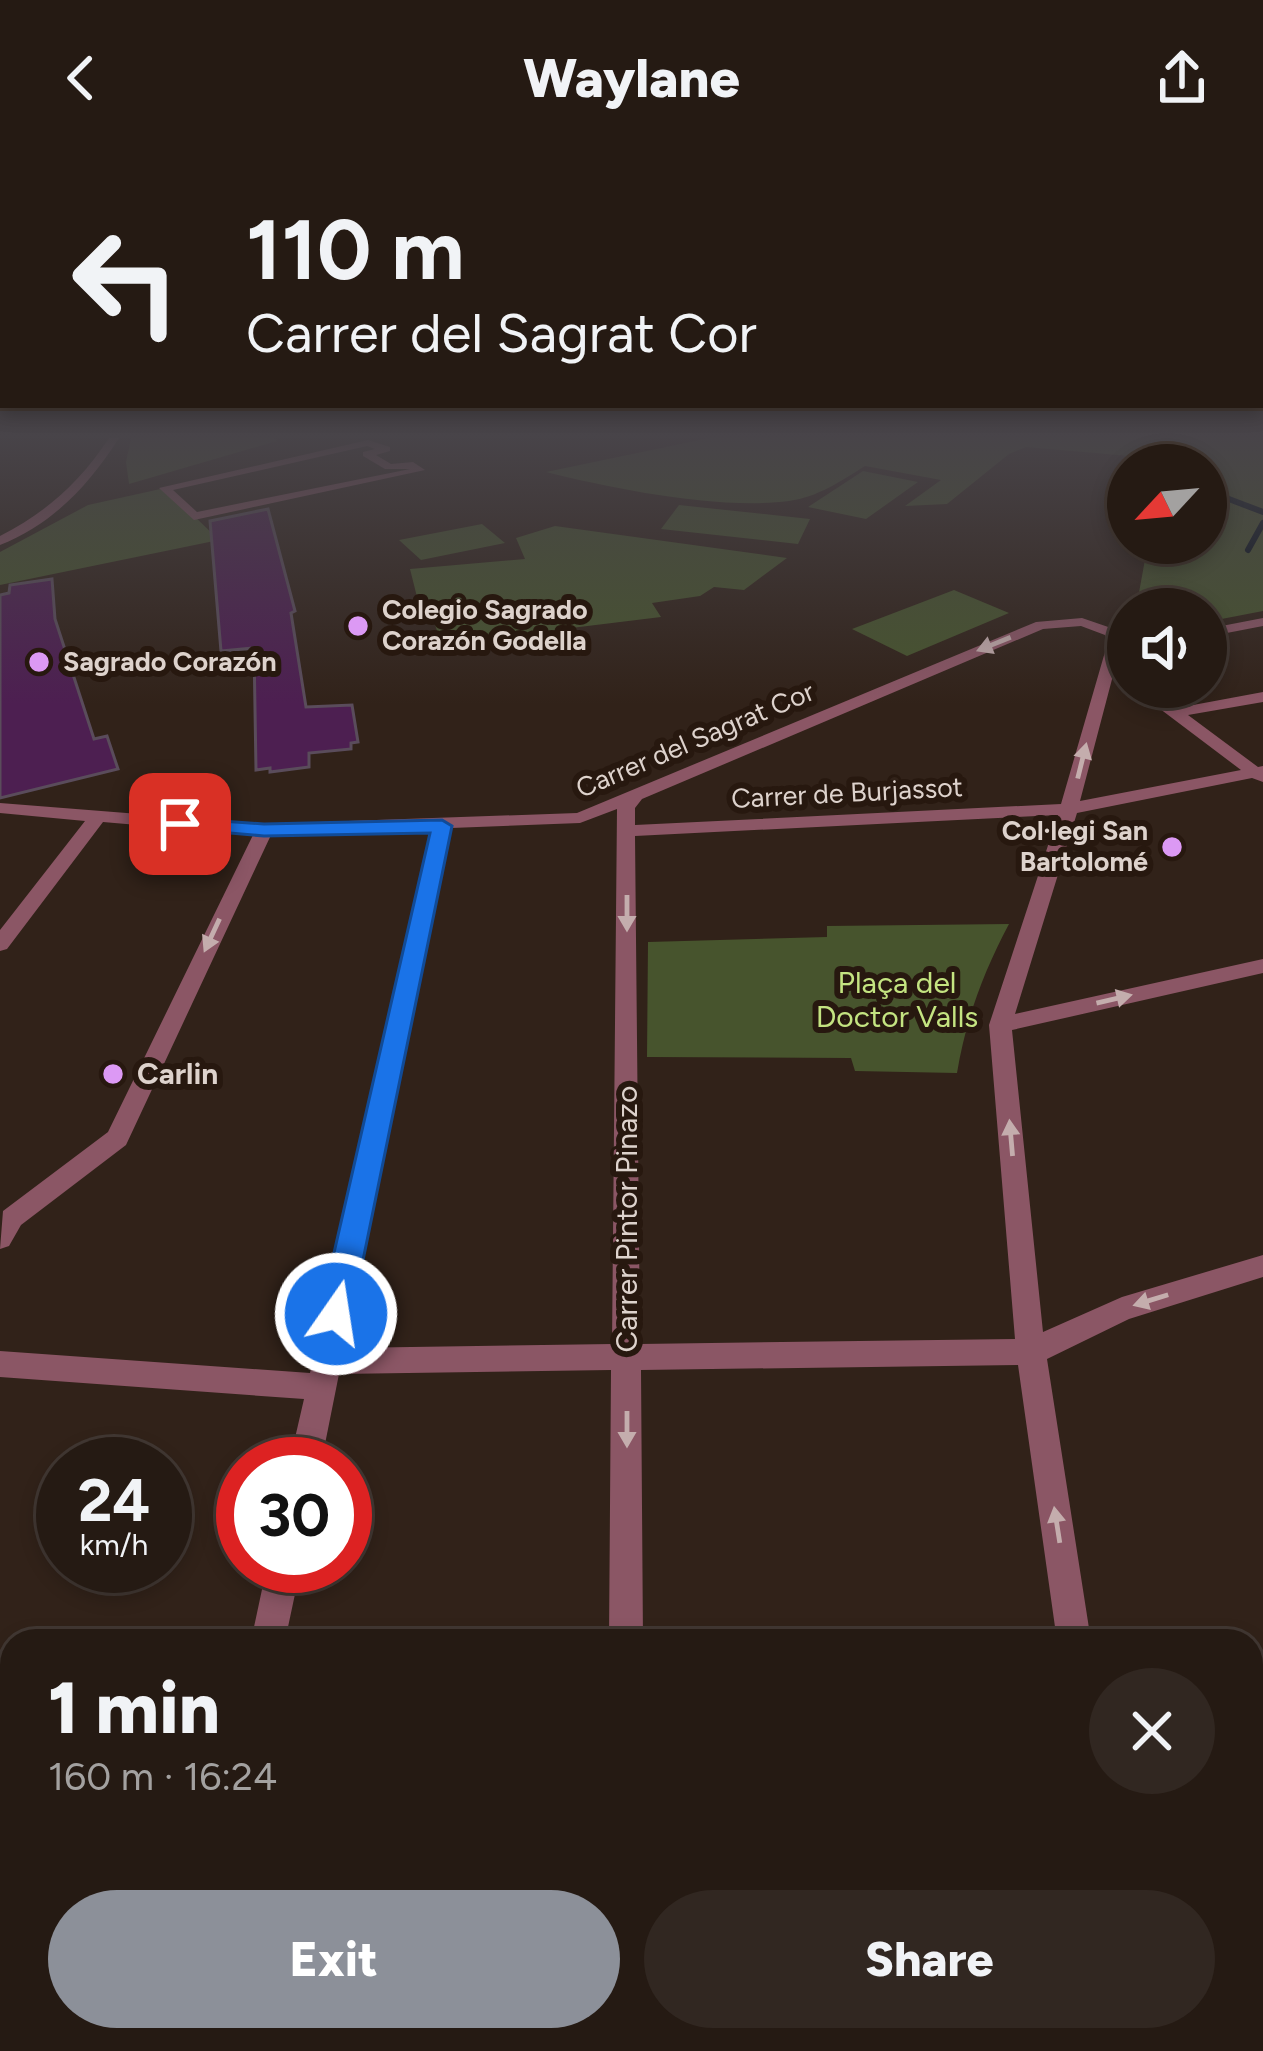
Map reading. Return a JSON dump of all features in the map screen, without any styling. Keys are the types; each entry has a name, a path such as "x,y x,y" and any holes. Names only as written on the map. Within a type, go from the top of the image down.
{"street":[{"name":"Carrer del Sagrat Cor","path":"0,808 264,830 580,818 633,800 1041,625 1066,620 1107,631"},
{"path":"1227,629 1263,622"},
{"path":"1072,1629 1031,1352 1000,1025 1107,688"},
{"path":"1174,713 1263,697"},
{"path":"1167,708 1260,774"},
{"name":"Carrer de Burjassot","path":"627,831 1069,809 1260,774"},
{"name":"Carrer Pintor Pinazo","path":"626,1629 626,807 633,800"},
{"path":"0,944 97,817"},
{"path":"310,1437 442,826"},
{"path":"0,1238 12,1218 117,1138 264,830"},
{"path":"1000,1025 1263,966"},
{"path":"0,1364 323,1374 627,1359 1031,1352 1122,1309 1263,1266"},
{"path":"271,1629 278,1593"}],"green space":[{"path":"48,526 205,526 219,540 0,585 0,552"},
{"path":"485,526 505,543 421,560 399,540"},
{"path":"558,526 787,558 744,590 714,587 700,596 652,603 661,617 442,644 432,617 422,617 410,569 525,559 516,538"},
{"path":"663,526 806,526 798,544"},
{"path":"1227,526 1263,526 1263,611 1227,618 1227,588 1140,588 1144,564 1227,564"},
{"path":"954,590 1009,613 907,656 852,629"},
{"name":"Plaça del Doctor Valls","path":"1009,924 977,997 957,1073 855,1071 851,1058 647,1057 648,942 827,937 827,926"}],"building":[{"path":"210,526 273,526 295,611 291,613 306,707 352,705 358,742 351,743 351,749 309,753 309,767 256,770 254,648 221,651"},
{"path":"52,579 55,619 94,739 107,736 118,769 0,798 0,595 9,593 10,585"}],"waterway":[{"path":"1248,550 1261,526"}],"place":[{"name":"Colegio Sagrado Corazón Godella","path":"358,626"},
{"name":"Sagrado Corazón","path":"39,662"},
{"name":"Col·legi San Bartolomé","path":"1172,847"},
{"name":"Carlin","path":"113,1074"}],"route":[{"path":"180,824 264,830 442,826 336,1314"}]}
